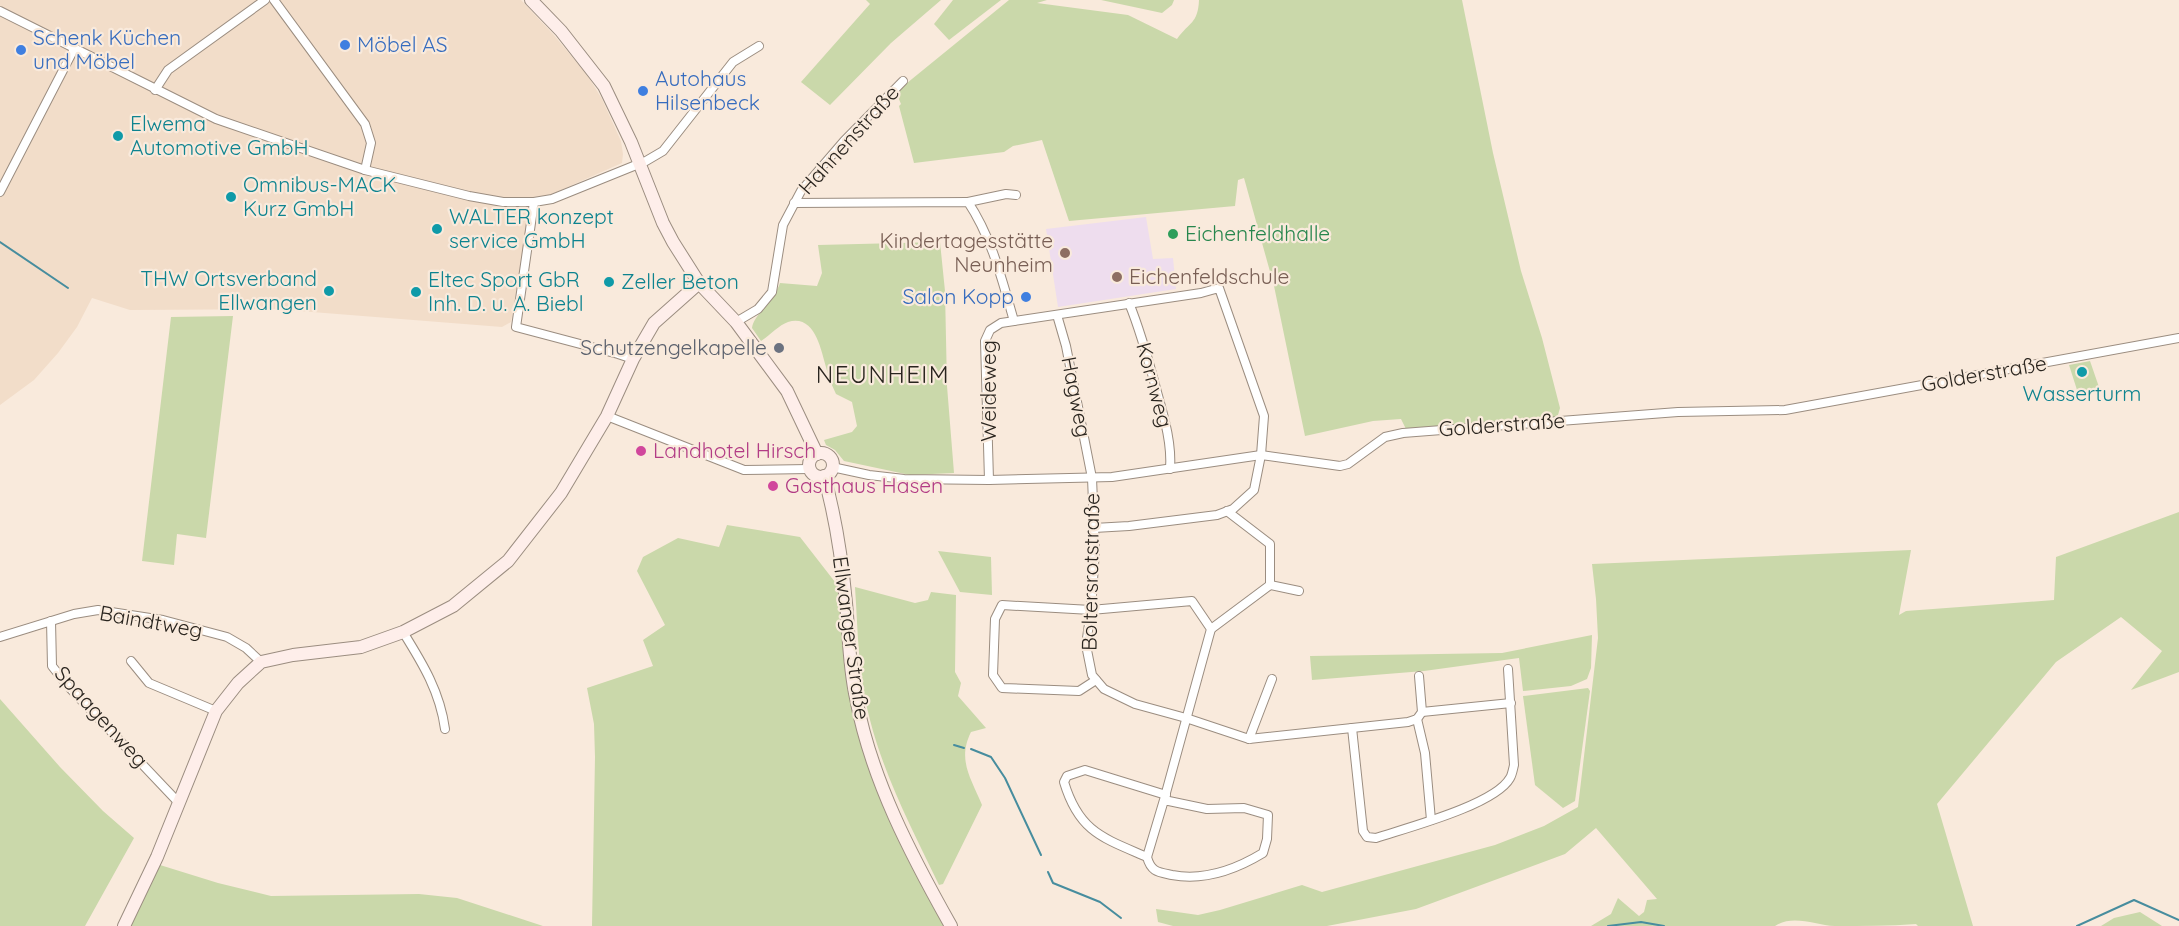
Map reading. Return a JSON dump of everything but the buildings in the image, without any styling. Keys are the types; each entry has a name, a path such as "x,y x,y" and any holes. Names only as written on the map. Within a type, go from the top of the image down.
{"street":[{"path":"155,90 168,70 265,0"},
{"path":"274,0 365,124 371,143 365,171"},
{"path":"531,0 561,31 604,86 673,242 699,283 736,322 787,391 817,454"},
{"path":"0,11 216,119 365,171 503,202 534,202 552,199 663,151 733,62 759,46"},
{"path":"0,192 74,50"},
{"name":"Hahnenstraße","path":"736,322 758,309 772,292 783,225 794,203 844,141 903,81"},
{"path":"794,203 968,202 1006,194 1016,195"},
{"path":"534,202 516,327 633,359"},
{"path":"968,202 981,222 992,247 1014,321"},
{"path":"124,926 157,857 216,711 238,683 261,662 293,655 361,647 403,632 453,606 508,561 561,493 607,416 633,359 654,323 699,283"},
{"name":"Weideweg","path":"989,480 985,341 990,330 1000,323 1201,293 1219,288 1264,416 1261,454"},
{"name":"Kornweg","path":"1129,303 1140,330 1166,426 1171,457 1170,469"},
{"name":"Hagweg","path":"1058,315 1092,478"},
{"name":"Golderstraße","path":"828,472 904,479 1092,478 1170,469 1261,454 1340,466 1348,464 1385,437 1403,433 1678,411 1785,410 2179,338"},
{"path":"607,416 744,470 809,469"},
{"path":"817,454 826,455 832,462 828,472 815,476 809,469 810,460 817,454"},
{"path":"1094,528 1217,515 1233,509 1254,490 1261,454"},
{"name":"Ellwanger Straße","path":"828,472 853,679 864,734 885,793 951,926"},
{"name":"Boltersrotstraße","path":"1092,478 1095,550 1086,645 1092,675 1104,689 1135,704 1249,739 1408,722 1420,715 1511,703"},
{"path":"1227,511 1270,544 1270,585"},
{"path":"1147,857 1099,835 1082,822 1069,798 1064,782 1067,776 1085,770 1165,797 1206,809 1245,807 1268,815 1267,838 1263,853 1207,877 1188,878 1156,871 1149,866 1147,857 1165,797 1211,629 1270,585 1299,591"},
{"path":"1096,680 1079,691 1002,688 993,675 995,620 1002,605 1091,610 1192,601 1211,629"},
{"name":"Baindtweg","path":"0,637 74,614 98,610 163,620 227,637 246,648 261,662"},
{"name":"Spaagenweg","path":"51,621 52,666 66,685 178,802"},
{"path":"403,632 422,662 442,706 445,729"},
{"path":"131,661 149,683 216,711"},
{"path":"1352,728 1363,831 1367,837 1376,838 1431,820 1479,801 1502,788 1510,779 1514,765 1508,669"},
{"path":"1419,676 1420,715 1431,820"},
{"path":"1249,739 1272,679"}],"shaded area":[{"path":"0,0 521,0 588,76 602,99 621,141 622,163 552,194 528,201 528,224 511,322 502,327 274,309 130,310 92,298 77,327 58,353 34,380 0,405"},
{"path":"1146,217 1153,259 1173,258 1176,289 1058,307 1046,229"}],"green space":[{"path":"866,0 941,0 891,43 830,105 801,82 870,4"},
{"path":"953,0 1001,0 949,40 934,24"},
{"path":"1009,0 1047,0 1037,3 1128,15 1177,39 1195,18 1199,0 1462,0 1493,153 1521,271 1542,338 1560,408 1558,415 1553,418 1406,429 1401,419 1373,421 1305,436 1274,286 1244,178 1238,180 1235,206 1069,221 1042,140 1013,146 1004,152 914,163 899,106 901,104 896,92"},
{"path":"1101,0 1174,0 1172,5 1162,13"},
{"path":"940,242 945,291 947,386 954,473 910,475 844,461 835,450 826,445 824,440 852,432 857,426 852,402 836,394 819,343 811,328 805,323 788,322 761,341 752,328 753,323 780,283 817,286 822,273 818,245"},
{"path":"233,316 206,538 177,534 174,565 142,561 171,317"},
{"path":"2090,361 2100,390 2078,393 2069,365"},
{"path":"2179,512 2179,672 2131,690 2162,651 2121,617 2056,662 1937,804 1973,926 1918,926 1916,924 1835,926 1797,920 1775,926 1591,926 1611,914 1618,898 1639,916 1644,912 1647,900 1657,899 1596,828 1565,854 1416,909 1327,926 1173,926 1158,922 1156,909 1198,915 1302,885 1322,892 1495,845 1544,826 1578,807 1598,638 1592,564 1911,550 1899,615 1906,611 2054,600 2056,557"},
{"path":"727,525 800,537 838,583 852,706 948,926 592,926 595,757 594,724 587,688 653,666 643,640 665,625 637,571 643,557 678,538 719,547"},
{"path":"938,551 991,557 992,595 960,592"},
{"path":"855,587 915,603 928,600 931,592 956,595 955,672 961,683 958,696 986,728 971,732 965,751 967,769 982,805 943,884 939,885 910,824 876,742 863,687"},
{"path":"1592,635 1591,668 1587,679 1571,686 1523,691 1519,658 1424,671 1312,680 1310,656 1502,653"},
{"path":"1588,688 1590,691 1575,801 1563,808 1535,785 1523,696"},
{"path":"0,699 60,767 103,811 134,838 85,926 0,926"},
{"path":"160,865 271,896 419,894 457,898 543,926 131,926"},
{"path":"2140,912 2162,926 2101,926 2114,918"}],"waterway":[{"path":"0,242 68,288"},
{"path":"954,745 964,748"},
{"path":"971,749 991,757 1005,778 1041,855"},
{"path":"1048,872 1053,883 1100,902 1121,918"},
{"path":"2077,926 2134,900 2179,920"},
{"path":"1608,926 1641,922 1664,926"}],"place":[{"name":"Möbel AS","path":"345,45"},
{"name":"Schenk Küchen und Möbel","path":"21,50"},
{"name":"Autohaus Hilsenbeck","path":"643,91"},
{"name":"Elwema Automotive GmbH","path":"118,136"},
{"name":"Omnibus-MACK Kurz GmbH","path":"231,197"},
{"name":"WALTER konzept service GmbH","path":"437,229"},
{"name":"Eichenfeldhalle","path":"1173,234"},
{"name":"Kindertagesstätte Neunheim","path":"1065,253"},
{"name":"Eichenfeldschule","path":"1117,277"},
{"name":"Zeller Beton","path":"609,282"},
{"name":"THW Ortsverband Ellwangen","path":"329,291"},
{"name":"Eltec Sport GbR Inh. D. u. A. Biebl","path":"416,292"},
{"name":"Salon Kopp","path":"1026,297"},
{"name":"Schutzengelkapelle","path":"779,348"},
{"name":"Wasserturm","path":"2082,372"},
{"name":"Landhotel Hirsch","path":"641,451"},
{"name":"Gasthaus Hasen","path":"773,486"}],"district":[{"name":"NEUNHEIM","path":"883,375"}]}
